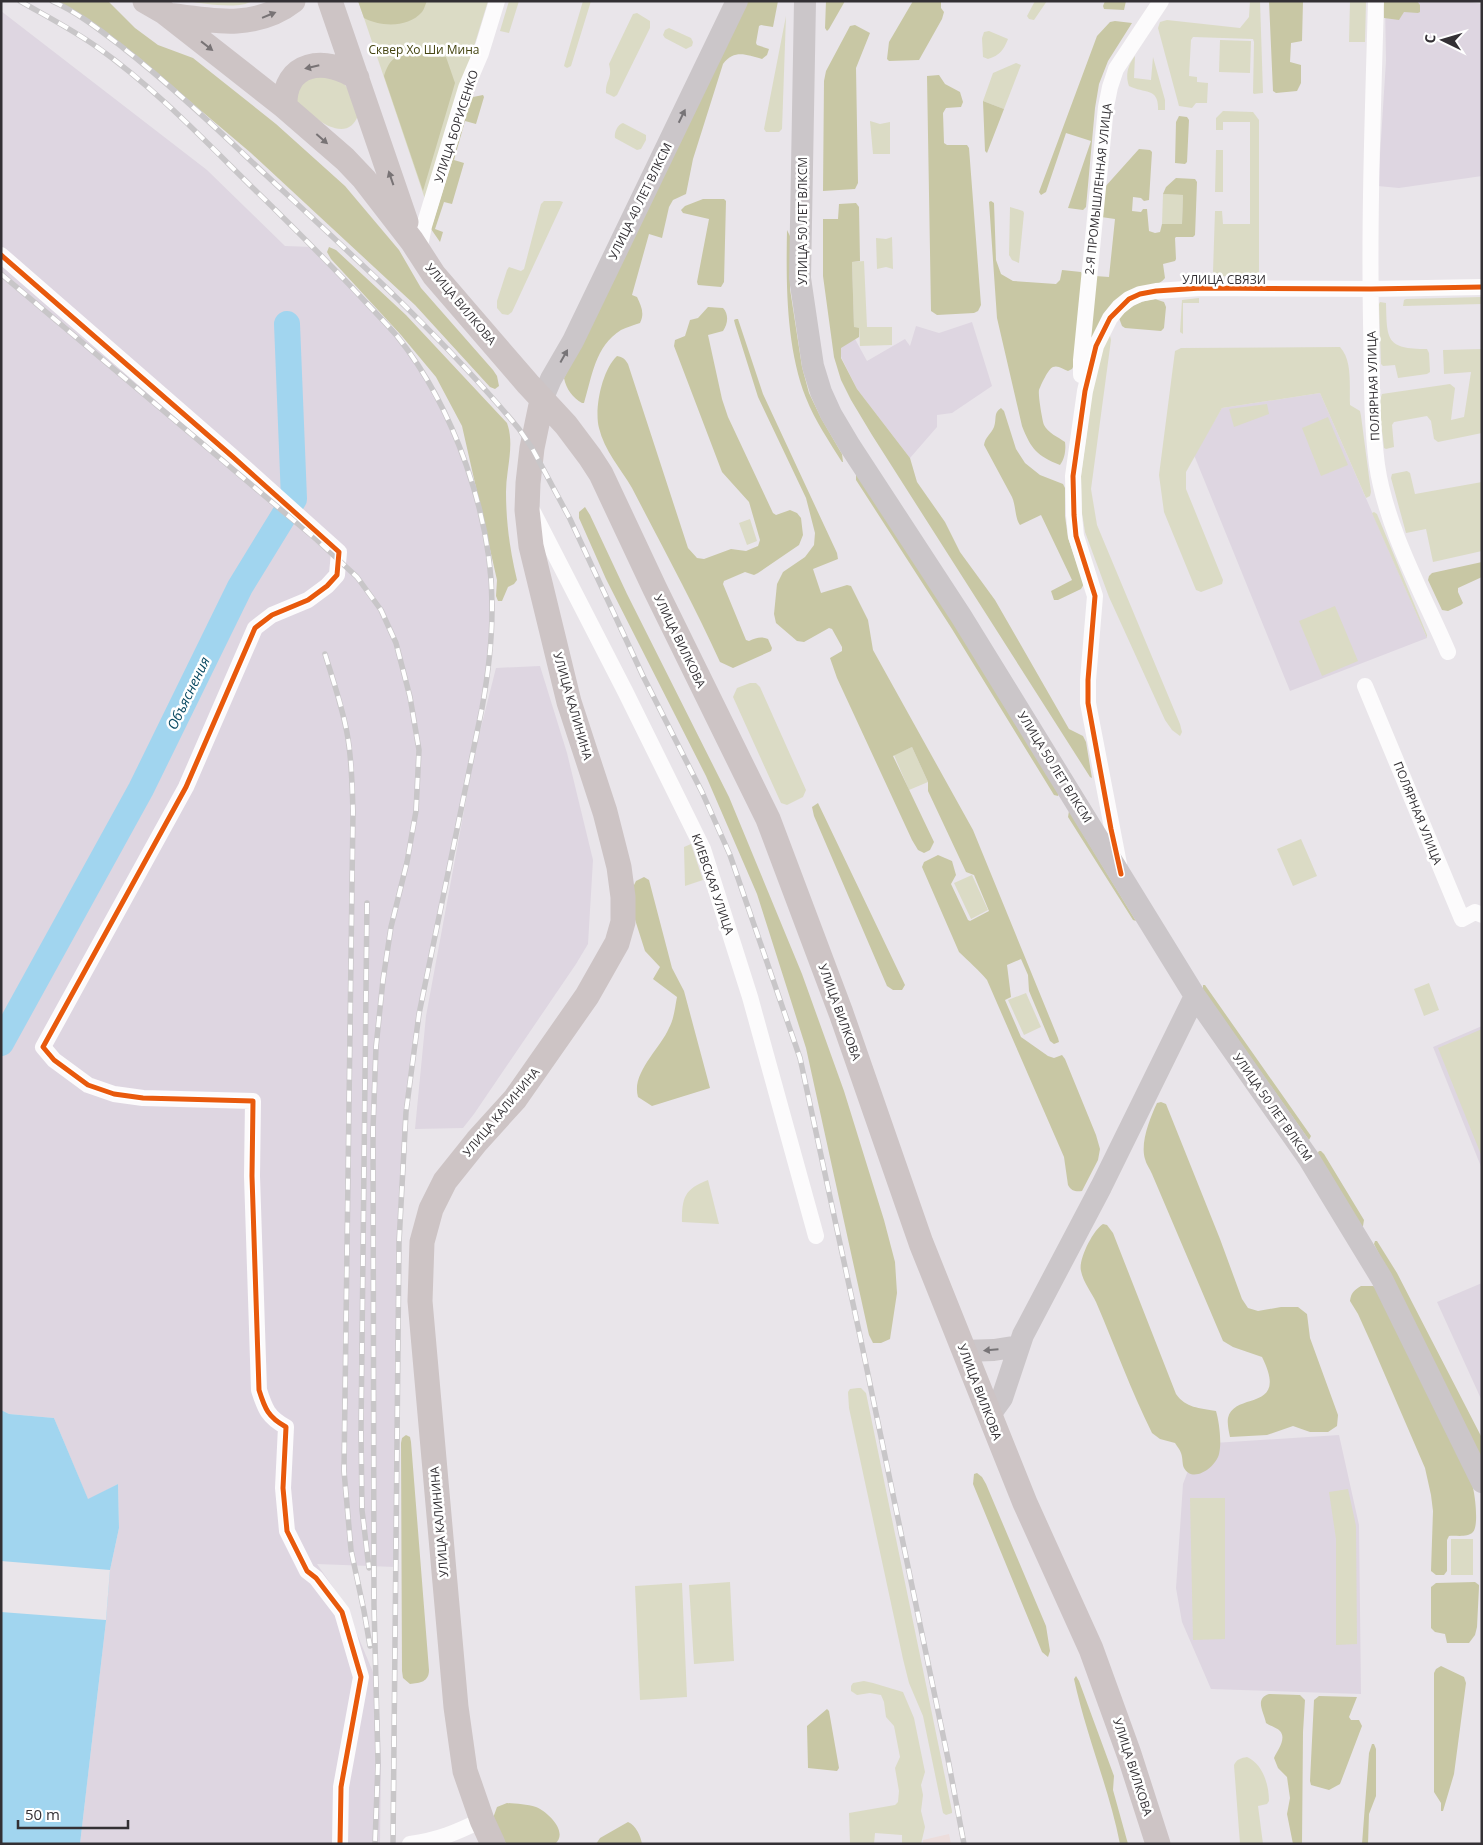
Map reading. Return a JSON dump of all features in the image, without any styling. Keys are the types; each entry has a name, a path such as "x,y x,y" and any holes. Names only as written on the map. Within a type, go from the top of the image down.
{"main road":[{"path":"144,1 169,15 285,107 345,159 364,179 416,246"},
{"path":"169,15 200,20 245,22 270,14 293,1"},
{"path":"330,1 416,246"},
{"name":"УЛИЦА 40 ЛЕТ ВЛКСМ","path":"542,400 546,388 572,341 737,1"},
{"name":"УЛИЦА 50 ЛЕТ ВЛКСМ","path":"805,1 800,278 813,366 821,392 831,414 961,616 1195,996 1309,1159 1372,1262 1482,1482"},
{"path":"285,107 284,97 288,84 301,70 307,67 320,65 335,66 357,78"},
{"name":"УЛИЦА ВИЛКОВА","path":"416,246 434,275 542,400 566,424 590,456 601,474 655,589 768,819 841,1013 921,1242 1025,1503 1091,1649 1123,1737 1158,1844"},
{"name":"УЛИЦА КАЛИНИНА","path":"493,1844 482,1820 465,1771 456,1707 420,1301 422,1242 430,1209 445,1181 472,1147 515,1099 587,996 617,943 623,922 619,867 605,812 569,702 530,546 527,500 532,448 542,400"},
{"path":"989,1416 1002,1398 1019,1346 1036,1308 1101,1187 1195,996"},
{"path":"964,1350 994,1350 1019,1346"}],"street":[{"name":"УЛИЦА БОРИСЕНКО","path":"416,246 424,226 466,88 481,53 497,1"},
{"name":"2-Я ПРОМЫШЛЕННАЯ УЛИЦА","path":"1085,391 1081,375 1081,360 1103,138 1110,87 1116,70 1161,1"},
{"name":"ПОЛЯРНАЯ УЛИЦА","path":"1376,1 1371,289 1372,410 1378,466 1385,498 1400,542 1448,652"},
{"path":"1,255 339,552 337,575 327,586 308,600 272,615 255,628 186,787 43,1047 54,1060 88,1085 114,1094 144,1098 253,1101 252,1176 259,1390 264,1406 273,1420 286,1427 283,1488 286,1531 307,1571 316,1578 342,1612 361,1678 341,1787 340,1844"},
{"name":"УЛИЦА СВЯЗИ","path":"1121,874 1088,703 1088,680 1095,596 1076,536 1073,476 1085,391 1096,346 1110,318 1129,299 1156,290 1201,288 1371,289 1482,287"},
{"name":"КИЕВСКАЯ УЛИЦА","path":"527,500 703,849 750,997 816,1236"},
{"name":"ПОЛЯРНАЯ УЛИЦА","path":"1365,686 1462,919 1475,912 1482,915"},
{"path":"410,1844 433,1841 458,1832 482,1820"}],"shaded area":[{"path":"1385,1 1465,1 1482,4 1482,176 1399,188 1378,186 1386,61"},
{"path":"1,11 207,170 285,246 313,247 397,336 428,382 453,430 469,470 480,510 490,560 492,607 491,658 419,1014 406,1112 399,1242 395,1567 317,1564 344,1603 378,1684 381,1765 380,1844 80,1844 106,1621 110,1570 119,1528 118,1484 88,1500 54,1418 9,1414 1,1410"},
{"path":"972,322 992,386 952,413 937,415 937,427 910,458 857,389 837,349 855,339 867,361 905,339 910,346 916,326 939,333"},
{"path":"1320,393 1427,638 1290,691 1194,455 1222,408"},
{"path":"540,666 567,753 593,860 588,944 463,1128 415,1129 426,1016 475,751 496,668"},
{"path":"1482,1026 1482,1169 1433,1047"},
{"path":"1482,1283 1482,1401 1437,1302"},
{"path":"1339,1435 1359,1525 1361,1694 1211,1689 1182,1622 1176,1588 1183,1484 1198,1444"},
{"path":"949,1834 951,1844 923,1844 923,1840"}],"green space":[{"path":"58,1 108,1 135,28 158,45 193,58 276,124 345,186 399,250 421,288 493,370 497,376 499,386 495,389 490,387 415,305 251,153 140,59 112,37"},
{"path":"185,1 252,1 246,4 230,5"},
{"name":"Сквер Хо Ши Мина","path":"358,1 488,1 426,202 364,18"},
{"path":"358,1 427,1 423,11 409,21 386,24 364,18"},
{"path":"509,1 519,1 509,33 500,31"},
{"path":"583,1 591,1 571,66 567,68 564,66"},
{"path":"747,1 778,1 773,27 759,26 756,43 769,49 767,55 762,59 741,54 736,55 727,59 723,64 693,159 686,194 673,200 669,207 662,238 649,234 632,295 637,297 641,307 642,316 640,323 621,330 605,344 592,373 584,403 582,403 570,393 564,378"},
{"path":"826,1 845,1 827,31 825,28"},
{"path":"913,1 941,1 941,8 944,12 942,19 919,60 889,61 887,59 889,42"},
{"path":"1035,1 1047,1 1034,20 1029,19 1027,16"},
{"path":"1105,1 1126,1 1124,10 1104,9"},
{"path":"1250,1 1260,1 1263,93 1253,93 1253,39 1193,37 1191,40 1189,76 1197,77 1197,82 1208,83 1207,103 1196,103 1192,108 1179,106 1158,28 1160,22 1167,20 1240,28 1249,17"},
{"path":"1269,1 1303,1 1302,41 1291,43 1290,62 1301,65 1301,83 1297,91 1276,93 1273,91"},
{"path":"1350,1 1366,1 1365,42 1349,42"},
{"path":"1383,1 1417,1 1420,5 1420,12 1404,12 1399,20 1384,18"},
{"path":"637,13 650,21 650,28 617,95 614,97 606,93 610,76 609,64 633,14"},
{"path":"786,16 782,129 779,132 766,132 764,129"},
{"path":"1110,22 1132,23 1108,61 1099,84 1086,207 1083,210 1068,208 1091,141 1066,133 1046,192 1041,195 1039,192 1097,36"},
{"path":"855,25 870,33 856,68 858,183 855,189 823,191 824,81 826,71 850,26"},
{"path":"669,28 691,38 692,46 686,49 665,38 663,35 665,30"},
{"path":"989,31 1008,39 1001,52 988,59 983,57 982,38 984,32"},
{"path":"1220,40 1251,41 1250,73 1219,72"},
{"path":"410,50 416,50 429,57 446,57 455,83 423,191 384,76 393,59"},
{"path":"1135,56 1134,78 1151,80 1153,57 1165,100 1165,110 1158,110 1156,98 1150,92 1129,86 1128,70"},
{"path":"1016,63 1021,65 1004,109 983,101 993,73"},
{"path":"939,75 945,84 960,92 963,102 961,107 946,108 943,113 944,143 947,145 967,145 969,148 981,305 978,311 974,313 937,315 931,311 927,76"},
{"path":"317,77 335,79 345,85 359,113 354,123 346,128 338,129 329,126 296,103 295,94 304,81"},
{"path":"483,95 476,124 465,121 454,160 464,163 452,204 444,202 435,229 443,232 440,242 431,229 471,100 473,97"},
{"path":"983,101 1004,109 987,153 985,151"},
{"path":"1223,111 1253,112 1259,120 1259,273 1257,277 1216,276 1213,272 1215,211 1222,211 1223,224 1250,224 1250,122 1223,122 1223,130 1216,130 1216,118"},
{"path":"1179,116 1187,117 1189,120 1187,162 1185,164 1175,163 1176,122"},
{"path":"870,121 880,124 890,122 890,154 873,154"},
{"path":"623,123 646,135 646,140 641,149 637,150 615,138 616,129"},
{"path":"1139,149 1152,152 1149,200 1144,201 1141,198 1133,197 1132,211 1141,212 1143,209 1147,209 1149,231 1155,233 1160,232 1162,224 1182,224 1183,195 1163,194 1166,187 1176,178 1195,179 1197,182 1195,235 1193,237 1175,238 1176,259 1175,261 1163,264 1165,278 1156,284 1138,288 1087,368 1095,276 1109,277 1115,219 1101,217 1104,188"},
{"path":"1216,150 1223,150 1223,192 1215,192"},
{"path":"1163,194 1183,195 1182,225 1162,224"},
{"path":"703,199 724,199 726,201 724,282 721,287 698,285 697,282 709,219 683,213 681,210 685,206"},
{"path":"544,201 563,202 512,312 508,315 502,314 497,308 497,301 507,270 509,267 521,271 524,269 541,204"},
{"path":"989,202 994,203 996,260 1001,274 1013,281 1056,284 1060,280 1062,270 1081,272 1083,276 1074,365 1068,371 1060,367 1051,368 1039,390 1044,425 1051,433 1065,442 1065,454 1060,465 1036,451 1028,441 1022,426 997,318"},
{"path":"856,203 859,207 860,261 852,262 854,327 859,328 859,337 841,348 841,358 857,389 910,458 917,482 945,522 960,552 995,600 1069,729 1083,736 1086,742 1092,778 872,435 841,380 834,357 823,276 823,219 838,219 839,204"},
{"path":"1010,207 1024,213 1019,263 1012,260 1009,255"},
{"path":"787,230 790,236 790,289 802,367 809,393 842,454 843,462 827,439 814,415 806,398 794,358 787,293"},
{"path":"892,237 893,269 886,267 877,269 876,238 886,239"},
{"path":"329,247 336,250 406,315 507,423 510,448 506,483 507,514 510,547 517,580 508,587 502,601 498,601 496,596 497,580 462,426 436,377 401,335 331,259 327,252"},
{"path":"864,261 867,327 892,327 892,345 860,346 859,328 854,328 852,262"},
{"path":"1482,297 1482,304 1403,306 1406,299"},
{"path":"1199,298 1199,303 1183,303 1183,334 1180,332 1182,300"},
{"path":"1155,299 1164,302 1166,307 1164,328 1161,331 1125,328 1122,326 1119,318 1127,310 1144,301"},
{"path":"1380,302 1386,303 1387,326 1391,340 1403,347 1427,349 1430,372 1398,378 1395,365 1383,366 1381,364"},
{"path":"708,307 723,308 727,316 727,322 723,331 708,335 722,399 728,417 773,513 776,515 790,510 797,513 801,518 803,535 799,545 758,573 754,575 745,572 724,581 723,584 746,640 765,638 768,639 772,648 771,651 733,668 720,662 632,488 605,444 601,436 598,420 600,390 603,380 612,362 617,356 621,357 628,364 688,548 697,558 704,559 731,549 746,551 758,546 760,540 749,502 722,472 674,346 675,340 685,336 690,320 698,318"},
{"path":"738,319 763,394 837,553 838,559 813,569 821,593 847,585 851,586 868,620 873,650 973,830 1058,1038 1059,1042 1054,1044 1050,1041 1029,991 1028,975 1021,959 1007,965 1011,997 1005,1000 1021,1037 1048,1056 1054,1058 1062,1055 1096,1135 1100,1149 1098,1160 1082,1191 1074,1191 1068,1185 1064,1157 987,980 959,952 922,867 924,862 938,855 952,861 956,875 951,884 968,920 970,921 989,911 974,875 966,872 928,791 928,782 912,747 893,756 934,842 930,850 924,853 918,850 912,840 837,678 830,658 842,651 842,647 832,629 829,628 804,642 797,641 776,623 774,614 777,584 783,572 805,557 814,545 815,533 806,498 758,397 735,324 734,320"},
{"path":"1105,336 1110,336 1111,340 1091,489 1097,525 1180,724 1182,732 1180,736 1172,730 1165,720 1109,597 1085,532 1082,513 1081,476 1092,394"},
{"path":"1340,347 1349,367 1350,405 1360,411 1370,496 1366,498 1320,393 1222,408 1186,472 1186,489 1223,580 1222,584 1201,592 1196,590 1164,512 1159,475 1175,351 1181,348"},
{"path":"1482,349 1482,433 1438,442 1434,439 1431,421 1427,416 1394,422 1392,425 1394,447 1384,448 1380,412 1382,394 1450,384 1455,388 1451,420 1464,417 1471,372 1444,374 1443,350"},
{"path":"1267,404 1269,414 1234,427 1229,409"},
{"path":"1001,408 1004,411 1016,449 1025,463 1040,475 1063,484 1065,488 1065,516 1068,538 1084,584 1081,589 1058,600 1054,600 1051,591 1072,580 1041,515 1020,525 1012,497 984,445 994,427 996,414"},
{"path":"1328,417 1348,465 1321,476 1302,428"},
{"path":"1407,471 1410,473 1415,494 1482,482 1482,551 1433,562 1426,529 1406,533 1391,478 1392,474"},
{"path":"856,473 956,625 1059,793 1058,796 1054,795 952,629 856,480"},
{"path":"585,507 729,797 802,974 844,1091 895,1262 897,1293 890,1339 881,1343 873,1343 869,1335 806,1048 757,894 706,776 606,579 579,518 579,512"},
{"path":"1372,513 1377,514 1427,638"},
{"path":"750,519 757,541 747,545 739,523"},
{"path":"1482,562 1482,577 1458,588 1463,603 1448,611 1442,610 1428,580 1429,576 1432,573"},
{"path":"1335,606 1358,661 1322,676 1299,621"},
{"path":"750,683 756,683 760,687 806,790 803,797 787,805 781,803 733,697 737,688"},
{"path":"912,747 928,782 909,790 894,755"},
{"path":"818,803 905,985 902,990 893,990 887,986 814,816 812,807"},
{"path":"1069,811 1136,921 1133,920 1068,817"},
{"path":"1301,839 1317,876 1293,886 1277,849"},
{"path":"691,844 703,880 685,886 684,847"},
{"path":"972,875 988,910 971,919 954,883"},
{"path":"644,877 649,880 672,968 684,991 710,1088 652,1106 638,1097 639,1079 642,1070 671,1024 677,997 653,979 660,967 645,951 631,907 633,887 636,881"},
{"path":"1429,983 1439,1010 1424,1016 1414,989"},
{"path":"1203,985 1205,985 1311,1136 1309,1140 1203,990"},
{"path":"1026,993 1041,1027 1024,1035 1008,1000"},
{"path":"1482,1029 1482,1157 1438,1048"},
{"path":"1157,1103 1166,1104 1242,1299 1248,1308 1258,1311 1281,1307 1298,1307 1307,1314 1310,1338 1338,1415 1337,1426 1328,1432 1310,1432 1293,1426 1267,1435 1230,1437 1228,1418 1232,1410 1265,1394 1269,1386 1269,1375 1262,1357 1233,1347 1223,1341 1146,1163 1144,1146 1146,1131"},
{"path":"1319,1151 1324,1154 1364,1220 1363,1226 1361,1227 1317,1154"},
{"path":"708,1180 719,1224 682,1222 686,1195 694,1187"},
{"path":"1103,1224 1107,1225 1113,1233 1176,1394 1189,1405 1216,1411 1220,1432 1219,1454 1214,1464 1204,1472 1198,1474 1188,1473 1184,1468 1181,1453 1175,1443 1160,1439 1152,1433 1096,1302 1084,1279 1081,1266 1084,1253 1095,1232"},
{"path":"1377,1241 1397,1273 1482,1438 1482,1461 1374,1244"},
{"path":"1361,1286 1378,1288 1472,1484 1476,1509 1475,1529 1468,1535 1449,1536 1447,1540 1447,1571 1444,1575 1436,1575 1431,1571 1433,1511 1425,1468 1372,1345 1350,1301 1353,1292"},
{"path":"861,1388 866,1393 952,1811 952,1813 946,1815 943,1813 923,1716 909,1683 903,1659 849,1408 848,1392 850,1389"},
{"path":"406,1435 410,1437 411,1442 429,1670 426,1679 410,1684 403,1678 402,1671 401,1443 402,1438"},
{"path":"977,1473 986,1484 1046,1626 1050,1651 1048,1657 1042,1652 973,1484 974,1474"},
{"path":"1348,1489 1356,1526 1357,1644 1336,1645 1336,1539 1329,1492"},
{"path":"1190,1498 1225,1498 1225,1639 1193,1640"},
{"path":"1451,1539 1473,1539 1473,1575 1451,1575"},
{"path":"730,1582 734,1661 694,1664 689,1585"},
{"path":"1475,1582 1479,1587 1475,1635 1469,1643 1447,1643 1445,1634 1435,1632 1431,1628 1431,1587 1436,1583"},
{"path":"682,1583 687,1697 640,1700 635,1586"},
{"path":"1441,1666 1464,1677 1466,1683 1454,1774 1443,1811 1441,1811 1441,1803 1434,1792 1434,1673"},
{"path":"1076,1676 1114,1776 1113,1790 1128,1844 1120,1844 1110,1802 1079,1700 1074,1679"},
{"path":"864,1681 903,1692 914,1718 925,1772 921,1785 923,1795 921,1811 925,1827 921,1844 902,1844 902,1835 875,1833 874,1844 850,1844 849,1813 895,1805 898,1802 899,1791 895,1768 900,1757 894,1726 886,1717 881,1695 870,1693 857,1695 851,1691 853,1683"},
{"path":"1269,1694 1300,1695 1305,1700 1302,1844 1293,1844 1287,1814 1290,1798 1287,1777 1278,1768 1274,1758 1282,1741 1282,1734 1279,1730 1266,1723 1261,1706 1264,1696"},
{"path":"1319,1696 1357,1697 1349,1717 1351,1720 1359,1720 1362,1726 1340,1784 1329,1790 1311,1785 1310,1781 1314,1700"},
{"path":"827,1709 829,1711 839,1768 837,1771 808,1768 807,1726"},
{"path":"1372,1744 1374,1744 1376,1749 1376,1796 1369,1814 1368,1844 1362,1844 1369,1753"},
{"path":"1247,1757 1253,1760 1261,1770 1268,1788 1269,1801 1267,1804 1258,1806 1263,1844 1240,1844 1234,1765 1239,1759"},
{"path":"507,1803 533,1806 546,1813 558,1828 559,1839 555,1844 507,1844 493,1818 497,1807"},
{"path":"628,1822 636,1828 642,1844 596,1844 600,1838"}],"water":[{"path":"1,1410 9,1414 54,1418 88,1499 118,1484 119,1528 110,1570 106,1621 80,1844 1,1844"}],"pier":[{"path":"1,1561 110,1570 106,1620 1,1612"}],"waterway":[{"name":"Объяснения","path":"1,1043 141,789 240,587 294,499 287,324"}],"railway":[{"path":"20,1 97,47 159,97 308,243 397,336 417,364 436,396 452,430 466,465 486,538 491,574 492,609 486,683 419,1014 406,1112 399,1242 393,1844"},
{"path":"52,1 70,10 97,28 172,88 390,291 456,358 519,429 532,448 570,519 643,676 702,792 730,855 800,1058 860,1336 964,1844"},
{"path":"1,274 317,540 357,577 381,610 396,643 410,697 419,750 416,811 407,862 391,927 383,980 376,1047 373,1129 374,1605 378,1763 375,1844"},
{"path":"325,654 345,723 349,743 352,782 344,1471 351,1550 370,1646"},
{"path":"367,903 361,1431 362,1510 369,1568"}],"cycle path":[{"path":"1,255 339,552 337,575 327,586 308,600 272,615 255,628 186,787 43,1047 54,1060 88,1085 114,1094 143,1098 253,1101 252,1176 259,1390 268,1412 275,1420 286,1427 283,1488 287,1531 307,1571 316,1578 342,1612 361,1677 341,1787 340,1844"},
{"path":"1121,874 1088,703 1088,680 1095,596 1076,536 1073,476 1085,391 1096,346 1110,318 1129,299 1140,294 1156,291 1201,288 1371,289 1482,287"}]}
